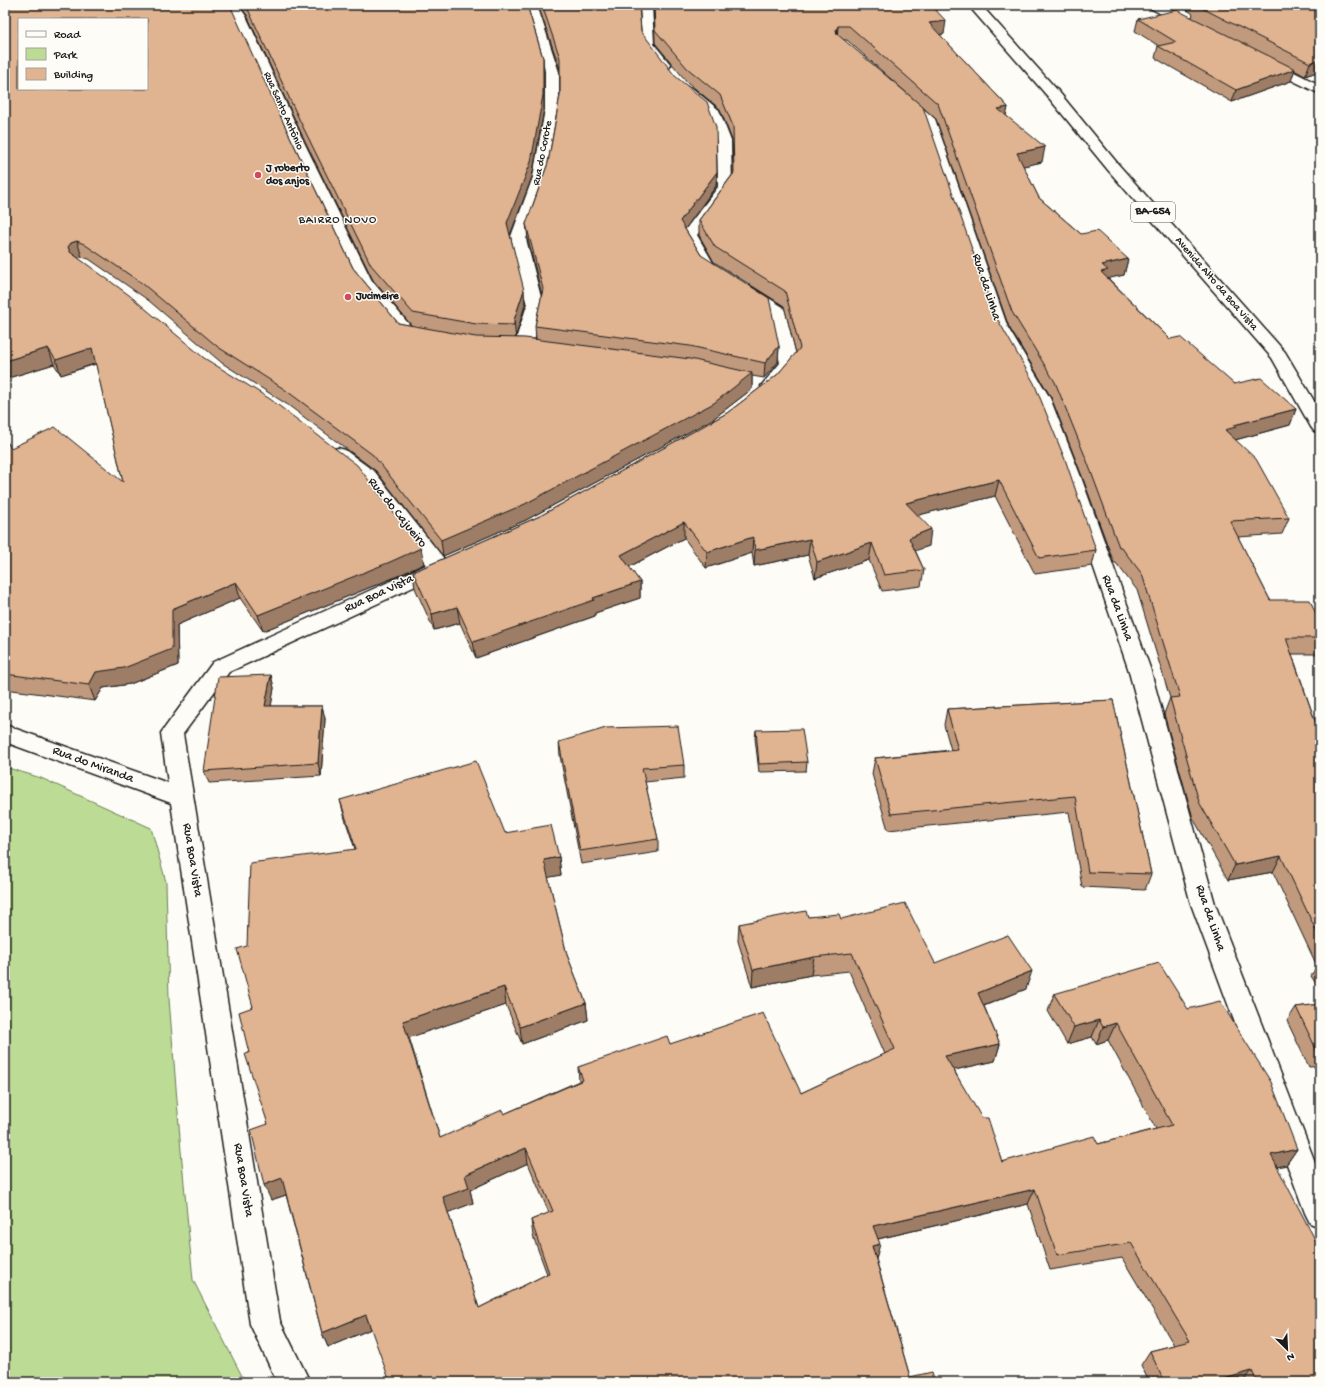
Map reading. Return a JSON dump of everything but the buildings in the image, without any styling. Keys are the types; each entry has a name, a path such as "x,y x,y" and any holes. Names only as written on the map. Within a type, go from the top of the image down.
{"street":[{"name":"Rua Santo Antônio","path":"231,5 240,16 305,160 365,283 408,334 439,340"},
{"name":"Rua do Corote","path":"526,347 526,336 535,305 518,239 540,177 552,109 552,72 531,5"},
{"path":"646,5 648,44 681,86 714,113 724,141 725,187 689,235 707,266 778,311 789,363 760,388"},
{"name":"Avenida Alto da Boa Vista","path":"974,5 1044,84 1113,167 1279,356 1320,427"},
{"path":"1154,5 1203,30"},
{"path":"1258,58 1320,90"},
{"name":"Rua da Linha","path":"888,84 928,119 984,275 1000,328 1041,398 1072,477 1139,668 1203,904 1320,1213"},
{"name":"Rua do Cajueiro","path":"324,443 368,476 439,567"},
{"name":"Rua Boa Vista","path":"294,1382 266,1324 172,733 221,666 459,558"},
{"name":"Rua do Miranda","path":"5,733 182,797"}],"green space":[{"path":"5,767 41,778 151,828 166,882 169,999 193,1280 245,1382 5,1382"}],"place":[{"name":"J roberto dos anjos","path":"258,175"},
{"name":"Jucimeire","path":"348,297"}],"district":[{"name":"BAIRRO NOVO","path":"338,221"}]}
